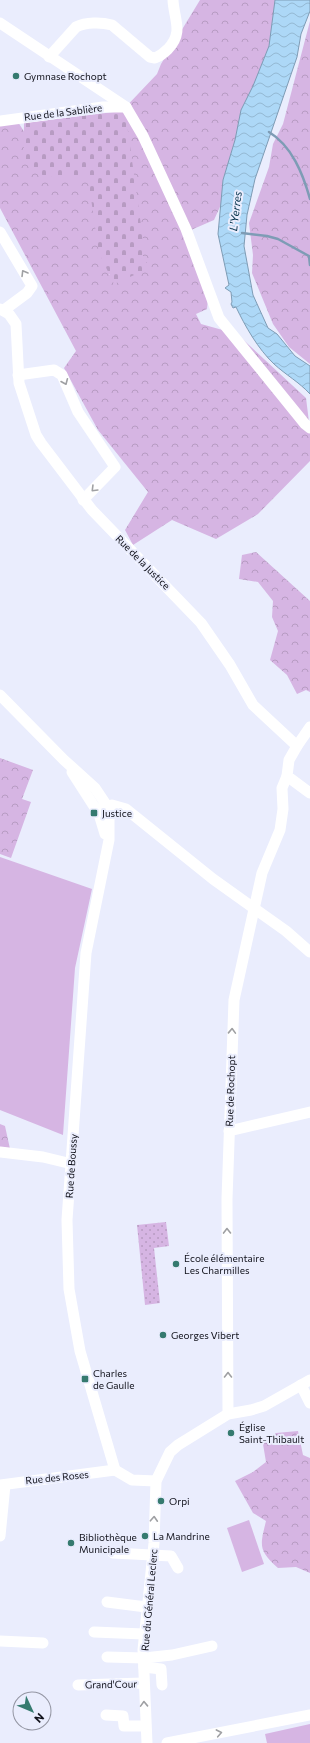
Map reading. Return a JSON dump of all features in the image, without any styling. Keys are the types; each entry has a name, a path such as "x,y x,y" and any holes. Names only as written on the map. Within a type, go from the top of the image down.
{"street":[{"path":"48,57 76,27 82,24 106,23 112,25 150,57 160,57 172,45 178,32 173,0"},
{"path":"0,23 48,57 126,107 143,136 186,229 219,318 276,389 310,428"},
{"name":"Rue de la Sablière","path":"0,121 103,107 126,107"},
{"path":"0,232 32,286 27,293 2,310"},
{"name":"Rue de la Justice","path":"2,310 14,319 16,324 19,383 36,434 83,500 201,623 230,665 253,705 297,746"},
{"path":"18,375 54,370 62,375 78,412 115,467 83,500"},
{"path":"0,695 64,760 95,788 107,806 110,824 109,840 104,858"},
{"path":"310,727 289,760 287,776 310,793"},
{"path":"64,760 96,810 105,832 104,858"},
{"name":"Rue de Rochopt","path":"228,1414 227,1199 234,1000 262,873 280,830 283,809 282,788 287,776"},
{"path":"96,810 107,806 117,806 126,809 254,910 286,931 310,952"},
{"name":"Rue de Boussy","path":"104,858 86,959 67,1220 69,1288 80,1351 115,1470"},
{"path":"229,1131 310,1112"},
{"path":"0,1152 43,1157 72,1164"},
{"path":"115,1470 132,1480 148,1482 156,1481 170,1452 178,1445 228,1414 264,1406 306,1382 310,1403"},
{"name":"Rue des Roses","path":"2,1485 15,1482 115,1470"},
{"name":"Rue du Général Leclerc","path":"147,1743 145,1726 144,1634 152,1555 156,1481"},
{"path":"0,1536 2,1485"},
{"path":"113,1553 171,1556 178,1568"},
{"path":"107,1602 146,1607"},
{"path":"94,1632 144,1634"},
{"path":"0,1641 43,1643"},
{"path":"144,1662 212,1646"},
{"path":"107,1657 144,1662 161,1669 162,1685"},
{"name":"Grand'Cour","path":"78,1685 144,1683"},
{"path":"106,1715 123,1716 124,1726 145,1726"},
{"path":"167,1743 310,1715"}],"green space":[{"path":"200,0 281,0 273,51 247,117 229,172 224,198 214,220 191,230 189,251 202,279 209,288 207,309 196,314 201,324 237,334 306,398 310,430 310,461 258,514 216,539 172,520 133,545 125,530 148,492 98,430 64,368 76,351 0,208 0,126 18,122 46,166 88,174 96,183 115,250 109,275 138,264 137,224 120,113 157,74 161,64"},
{"path":"310,21 310,364 289,347 273,324 252,273 253,255 249,223 269,167 273,144 283,124"},
{"path":"122,111 126,117 143,240 143,257 150,268 114,284 99,253 88,178 46,176 32,169 27,163 24,154 24,123"},
{"path":"256,552 310,601 310,692 306,690 297,694 287,675 270,660 278,631 272,617 273,601 258,582 239,579 242,555"},
{"path":"0,758 33,770 22,799 31,802 11,858 0,854"},
{"path":"0,857 92,889 75,968 63,1135 0,1110"},
{"path":"0,1124 5,1126 10,1149 0,1148"},
{"path":"166,1222 169,1246 154,1248 160,1303 145,1305 137,1225"},
{"path":"298,1431 303,1455 310,1458 310,1573 296,1567 278,1568 271,1562 262,1547 266,1521 253,1513 235,1481 253,1472 266,1462 263,1444 276,1433"},
{"path":"249,1520 264,1564 242,1572 227,1528"},
{"path":"310,1724 310,1743 267,1743 265,1734"}],"water":[{"name":"L'Yerres","path":"275,0 310,0 310,11 301,34 297,57 255,179 247,215 244,246 253,295 268,328 277,334 295,356 310,366 310,394 268,358 252,337 236,307 233,308 231,304 231,292 225,288 229,285 218,234 223,180 235,140 241,110 253,86 269,46"}],"waterway":[{"path":"269,132 284,145 296,161 310,199"},
{"name":"L'Yerres","path":"242,233 278,239 309,256 310,265"}],"place":[{"name":"Gymnase Rochopt","path":"16,76"},
{"name":"Justice","path":"94,813"},
{"name":"École élémentaire Les Charmilles","path":"176,1264"},
{"name":"Georges Vibert","path":"163,1335"},
{"name":"Charles de Gaulle","path":"85,1379"},
{"name":"Église Saint-Thibault","path":"231,1433"},
{"name":"Orpi","path":"161,1501"},
{"name":"La Mandrine","path":"145,1536"},
{"name":"Bibliothèque Municipale","path":"71,1543"}]}
